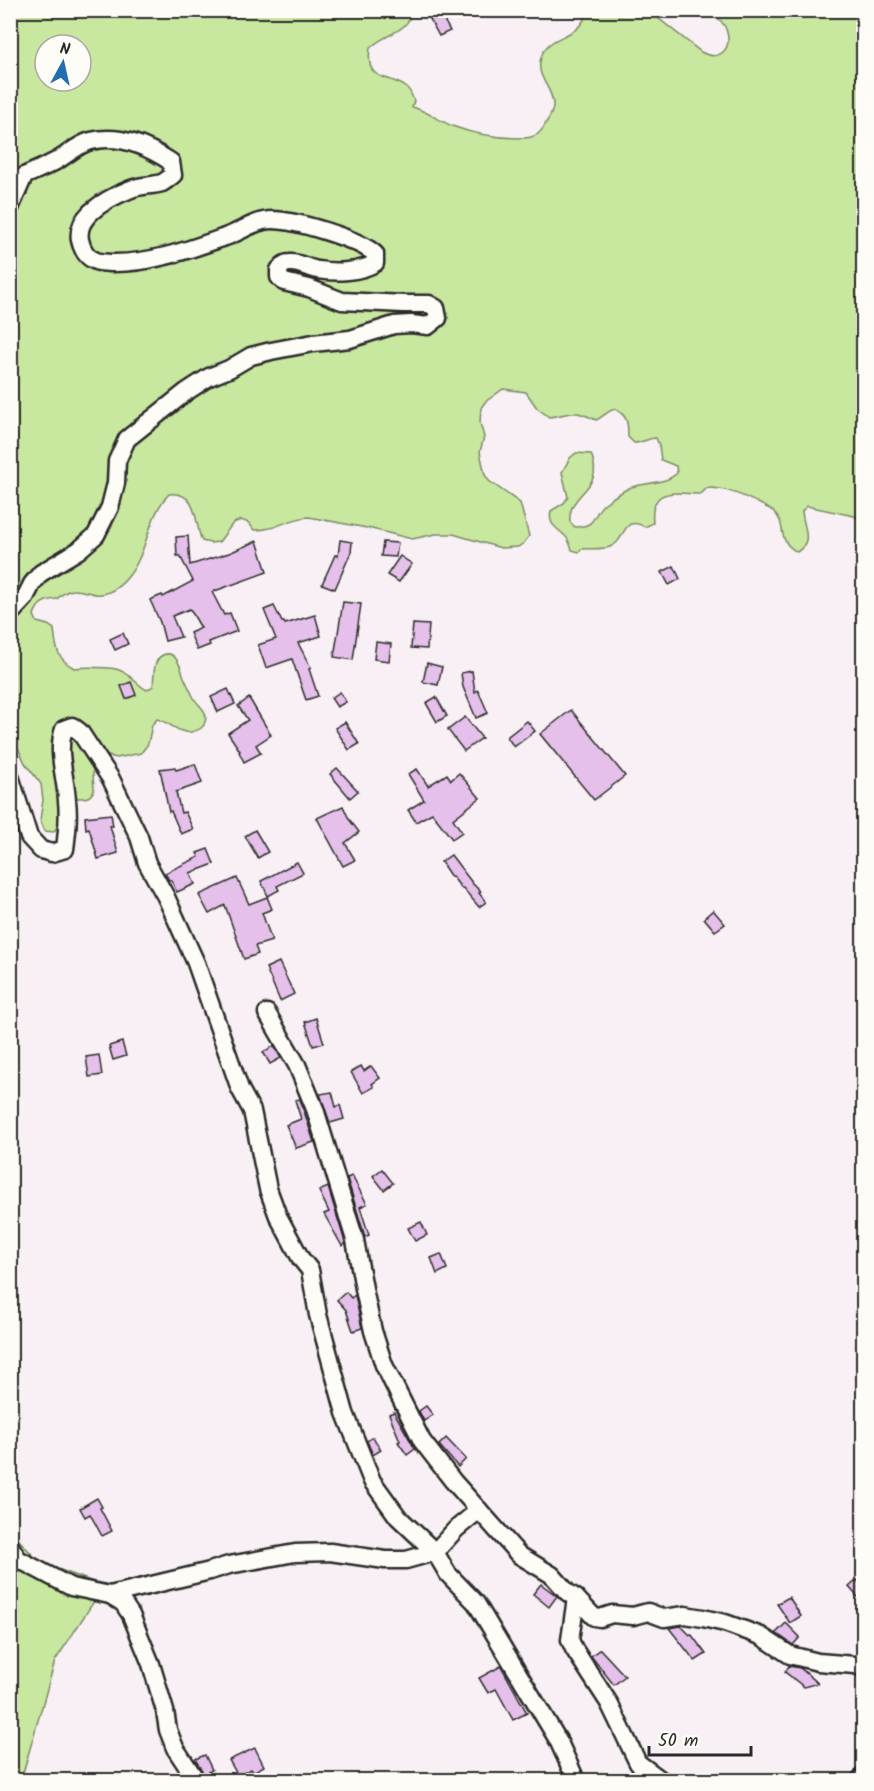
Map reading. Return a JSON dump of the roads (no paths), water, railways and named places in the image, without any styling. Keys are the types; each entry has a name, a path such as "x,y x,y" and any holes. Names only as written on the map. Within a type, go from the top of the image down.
{"street":[{"path":"10,208 24,176 55,162 88,142 104,139 128,141 151,149 171,162 173,175 163,182 131,189 110,200 93,211 81,224 82,246 87,255 98,262 125,263 160,258 225,237 269,219 287,221 361,244 375,254 376,258 375,263 368,268 356,269 317,270 292,262 284,264 279,270 279,277 284,282 309,288 342,301 429,304 436,309 438,318 428,326 394,325 350,339 292,346 251,356 230,369 210,376 186,392 127,439 117,461 116,483 110,507 96,535 80,550 41,573 25,598 10,614"},
{"path":"10,776 29,837 41,850 52,853 65,849 68,818 62,754 64,729 72,726 80,732 111,779 139,837 147,863 166,897 196,963 240,1089 252,1111 268,1188 278,1216 300,1259 310,1270 318,1315 345,1413 372,1481 398,1517 435,1552 448,1574 476,1603 558,1740 576,1780"},
{"path":"267,1013 297,1065 315,1109 355,1240 367,1303 384,1365 422,1441 453,1482 519,1555 552,1575 594,1617 600,1618 612,1614 633,1616 648,1612 664,1618 685,1615 703,1618 761,1636 790,1655 819,1662 864,1668"},
{"path":"110,1595 229,1565 295,1554 330,1552 385,1560 406,1560 435,1552 478,1510"},
{"path":"10,1546 18,1558 71,1587 110,1595 123,1603 131,1615 151,1664 165,1711 168,1730 176,1748 196,1780"},
{"path":"576,1598 570,1640 574,1649 609,1703 638,1763 661,1780"},
{"path":"860,1780 864,1775"}]}
